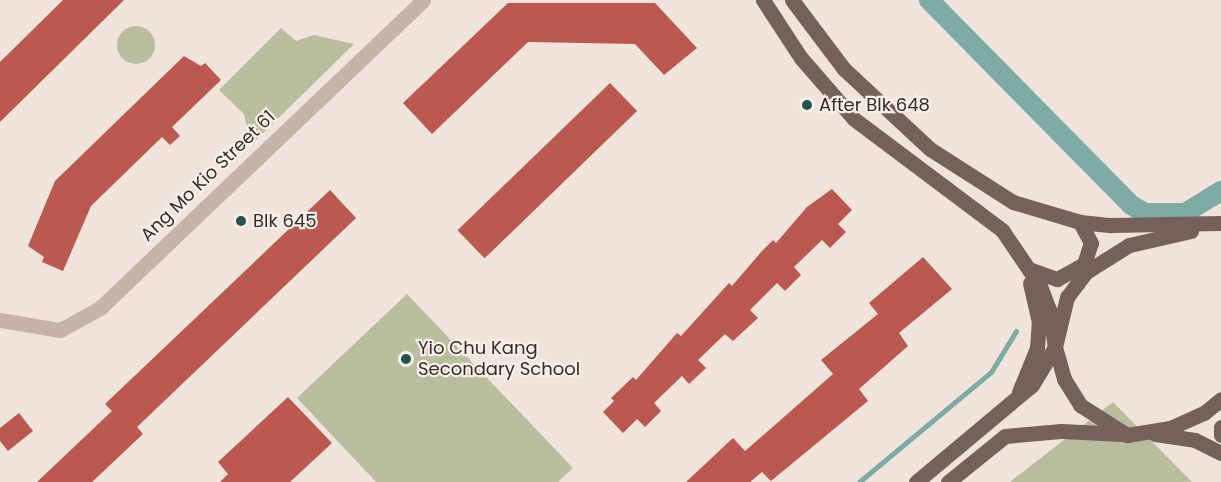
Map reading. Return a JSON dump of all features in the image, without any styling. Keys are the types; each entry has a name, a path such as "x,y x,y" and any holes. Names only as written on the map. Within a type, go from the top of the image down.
{"main road":[{"path":"763,0 814,75 854,119 985,214 1002,230 1050,312 1055,347 1064,380 1080,405 1127,435 1170,428 1204,413 1221,399"},
{"path":"792,0 844,69 930,149 1012,202 1080,222 1128,226 1221,223"},
{"path":"1026,268 1057,279 1084,264 1091,243 1080,222"},
{"path":"916,482 1032,385 1055,347 1067,297 1086,272 1107,256 1129,245 1221,223"},
{"path":"1015,400 1037,348 1039,322 1026,268"},
{"path":"1221,427 1221,435"},
{"path":"948,482 1005,436 1061,430 1195,440 1221,453"}],"street":[{"name":"Ang Mo Kio Street 61","path":"0,320 60,330 100,308 423,0"}],"green space":[{"path":"136,26 150,31 155,45 150,59 136,64 122,59 117,45 122,31"},
{"path":"281,28 296,41 314,35 354,44 251,145 244,114 219,90"},
{"path":"407,294 573,468 558,482 376,482 297,398"},
{"path":"1113,402 1192,482 1010,482"}],"building":[{"path":"63,0 124,0 0,122 0,62"},
{"path":"508,3 655,3 697,48 664,75 635,44 528,42 432,134 403,103"},
{"path":"184,56 201,66 205,63 221,80 172,127 180,136 170,145 162,137 91,206 63,271 42,262 44,257 28,246 55,181"},
{"path":"610,83 637,111 485,258 457,230"},
{"path":"832,189 852,210 838,224 846,232 830,248 822,240 794,267 801,275 785,291 777,283 750,310 758,318 733,341 725,334 698,360 706,368 689,384 682,376 654,403 661,411 645,427 637,419 623,433 603,412 614,401 611,398 633,377 636,380 677,333 681,336 729,283 732,286 773,240 776,243 807,207"},
{"path":"330,190 356,218 137,427 143,434 92,482 37,482 112,411 105,404"},
{"path":"923,257 952,289 899,333 908,346 859,389 868,401 771,481 762,472 750,482 686,482 733,438 745,451 833,374 821,360 878,314 869,303"},
{"path":"288,397 332,443 290,482 220,482 228,474 218,462"},
{"path":"19,413 33,431 8,451 0,441 0,428"}],"waterway":[{"path":"929,0 1131,205 1145,213 1185,213 1221,191"},
{"path":"1066,141 1069,152"},
{"path":"859,482 991,372 1016,331"}],"place":[{"name":"After Blk 648","path":"807,105"},
{"name":"Blk 645","path":"241,221"},
{"name":"Yio Chu Kang Secondary School","path":"406,359"}]}
